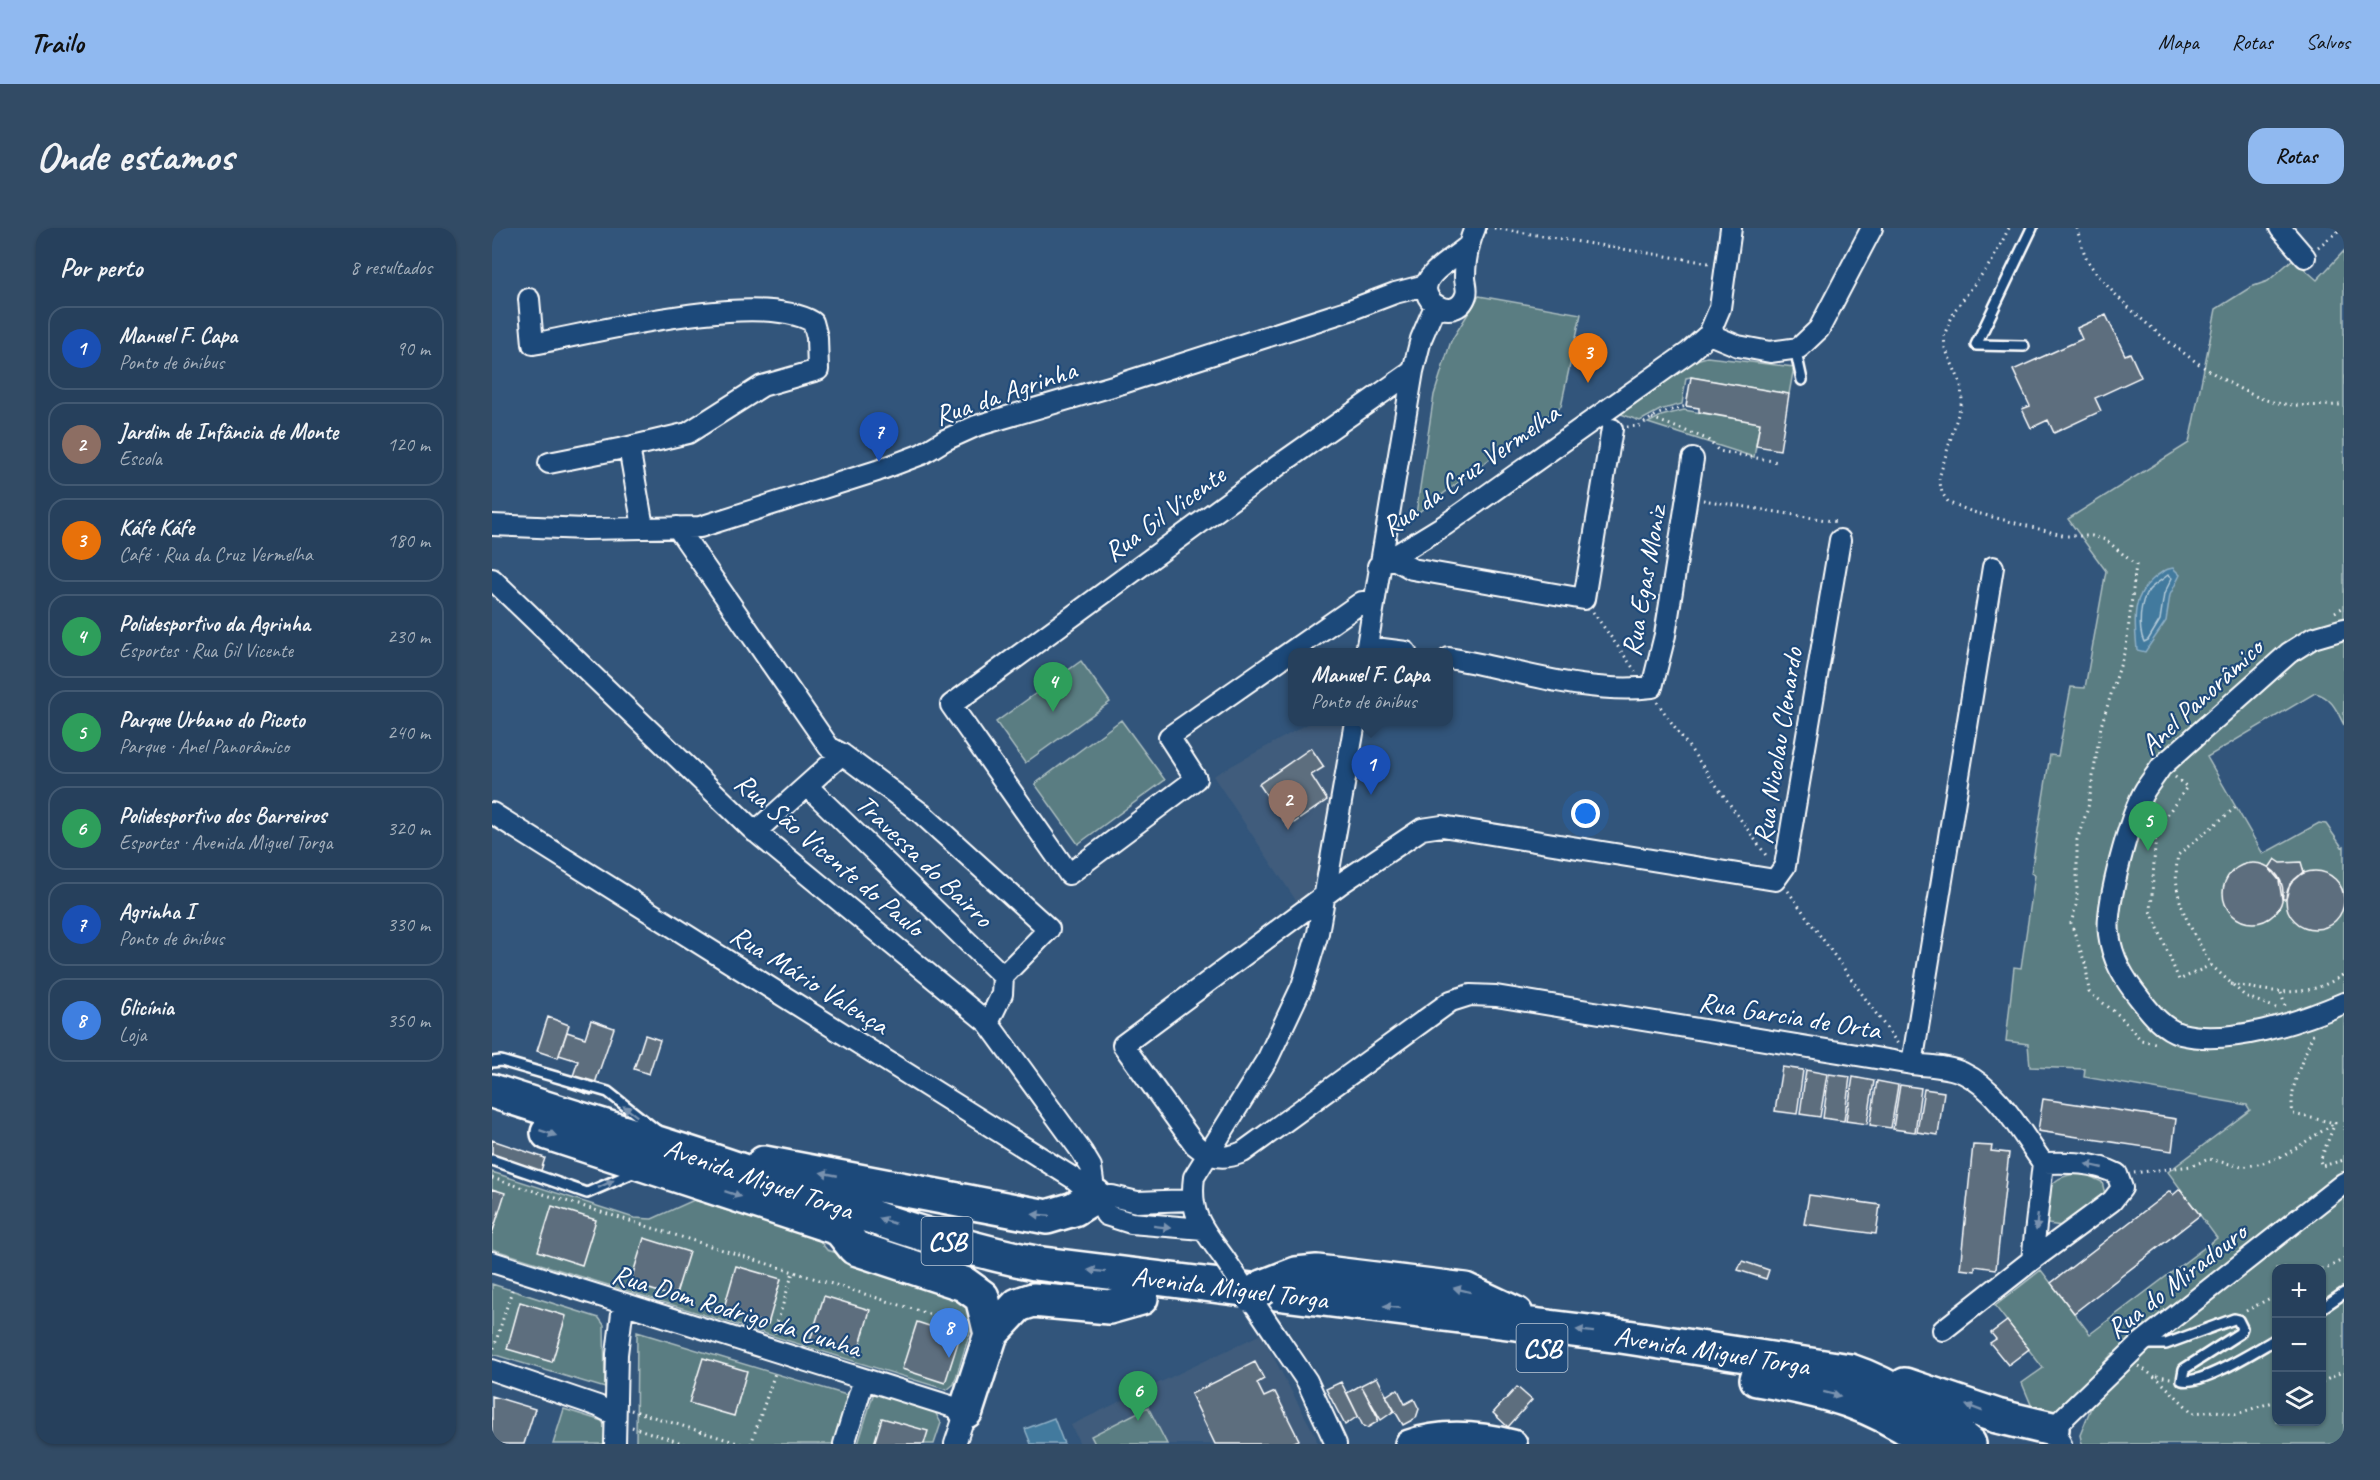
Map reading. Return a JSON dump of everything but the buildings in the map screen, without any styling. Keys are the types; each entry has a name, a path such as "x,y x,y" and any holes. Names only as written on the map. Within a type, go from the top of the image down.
{"highway":[{"name":"Avenida Miguel Torga","path":"492,1091 688,1152 909,1228 1006,1257 1533,1325 1830,1368 1875,1395 1930,1444"},
{"name":"Avenida Miguel Torga","path":"492,1115 1003,1280 1672,1365 1841,1396 1875,1395 1920,1406 1969,1444"},
{"path":"688,1152 798,1167 1047,1217 1074,1209 1095,1196"},
{"path":"839,1228 855,1248 964,1284 982,1297 982,1331 966,1411"},
{"path":"1255,1292 1306,1271 1446,1287 1488,1299 1533,1325"},
{"path":"982,1331 1018,1305 1033,1300 1109,1307 1148,1299"},
{"path":"1888,1444 1875,1395 1902,1384 1997,1416 2037,1435"}],"street":[{"name":"Rua da Cruz Vermelha","path":"1385,562 1445,525 1689,352 1709,334 1720,308 1731,228"},
{"path":"1709,334 1738,346 1770,352 1795,348 1819,329 1872,228"},
{"path":"2280,228 2306,256"},
{"path":"1471,237 1465,279 1467,295 1461,304 1446,310 1435,306 1427,294 1426,285 1430,276 1439,270 1471,237"},
{"path":"1439,270 1453,269 1465,279"},
{"name":"Rua da Agrinha","path":"492,525 585,529 700,527 877,471 922,454 945,440 976,426 1134,380 1350,310 1395,293 1426,285"},
{"path":"529,299 533,344 727,309 800,314 813,322 817,337 818,370 762,386 688,433 549,462"},
{"path":"1366,648 1374,602 1385,562 1413,371 1421,339 1435,306"},
{"name":"Rua Gil Vicente","path":"1288,654 1169,737 1196,779 1069,874 951,705 1279,465 1413,371"},
{"path":"1385,562 1412,569 1584,599 1615,427"},
{"path":"629,447 643,527"},
{"name":"Rua Egas Moniz","path":"1453,659 1568,682 1629,690 1652,687 1665,635 1694,459"},
{"path":"677,527 829,747 842,754 921,813 1050,929 1003,976 1002,994 988,1023"},
{"name":"Rua Nicolau Clenardo","path":"1208,1156 1195,1145 1124,1045 1325,896 1422,829 1442,826 1777,877 1785,866 1840,540"},
{"name":"Rua Garcia de Orta","path":"1208,1156 1231,1157 1244,1152 1451,1001 1470,995 1496,996 1912,1064 1993,567"},
{"name":"Rua São Vicente do Paulo","path":"492,579 755,832 988,1023 1082,1152 1091,1167 1095,1196"},
{"name":"Rua Gil Vicente","path":"1296,648 1362,602 1374,602"},
{"name":"Anel Panorâmico","path":"2179,1034 2152,1014 2132,990 2120,971 2109,932 2109,914 2115,886 2137,808 2145,789 2161,767 2289,653 2313,638 2344,629"},
{"path":"1336,1444 1307,1381 1279,1340 1255,1292 1224,1258 1203,1228 1191,1200 1194,1177 1268,1058 1302,986 1318,933 1353,726"},
{"path":"755,832 842,754"},
{"name":"Travessa do Bairro","path":"807,786 1003,976"},
{"name":"Rua Mário Valença","path":"492,813 1073,1178 1095,1196 1106,1215 1117,1221 1177,1228 1203,1228"},
{"path":"2179,1034 2234,1035 2292,1022 2344,1003"},
{"path":"1912,1064 1961,1072 1978,1082 1993,1095 2043,1163 2032,1260"},
{"path":"1943,1330 2032,1260 2112,1202 2122,1188 2118,1174 2081,1163 2043,1163"},
{"name":"Rua do Miradouro","path":"2037,1435 2134,1349 2344,1183"},
{"path":"1095,1196 1112,1196 1137,1202 1191,1200"},
{"name":"Rua Dom Rodrigo da Cunha","path":"492,1262 966,1411"},
{"path":"615,1444 617,1354 623,1305"},
{"path":"492,1370 615,1414"},
{"path":"844,1444 864,1380"},
{"path":"956,1444 966,1411"},
{"path":"1409,1444 1457,1435 1492,1438 1513,1444"}],"lane":[{"path":"2024,346 1976,345 2032,228"},
{"path":"1795,348 1802,380"},
{"path":"492,1062 501,1061 608,1092 688,1152"},
{"path":"492,1160 587,1193 649,1167"},
{"path":"2326,1305 2344,1293"},
{"path":"2134,1349 2147,1345 2166,1344 2234,1319 2241,1324 2240,1333 2187,1367 2181,1377 2182,1380 2191,1381 2231,1364 2272,1342"}],"path":[{"path":"1494,228 1726,266"},
{"path":"2009,228 1992,261 1948,321 1944,335 1945,348 1961,384 1962,401 1941,470 1942,493 1949,503 1973,512 2055,533 2106,540 2136,565 2126,647 2101,726 2088,808 2077,840 2077,902 2071,922 2086,966 2089,992 2120,1016 2141,1040 2163,1044 2179,1034"},
{"path":"2077,228 2082,248 2090,263 2138,315 2223,381 2267,401 2344,405"},
{"path":"2306,256 2342,228"},
{"path":"1615,427 1633,428 1652,418 1686,406"},
{"path":"1652,418 1707,439 1719,451 1778,462"},
{"path":"1688,497 1843,523 1840,540"},
{"path":"1584,599 1648,688 1777,877 1912,1064"},
{"path":"2161,767 2187,787 2156,830 2151,911 2179,980 2211,965"},
{"path":"2236,807 2178,855 2175,877 2179,902 2211,965 2229,983 2246,996 2276,1009 2292,1022 2313,1034 2297,1076 2293,1114 2335,1124"},
{"path":"2229,983 2281,993 2308,990 2332,982 2344,974"},
{"path":"2335,1124 2320,1161 2322,1166 2344,1160"},
{"path":"2118,1174 2192,1166 2209,1159 2242,1167 2263,1163 2285,1155 2335,1124"},
{"path":"492,1178 982,1331"},
{"path":"2326,1269 2344,1259"},
{"path":"492,1354 519,1270"},
{"path":"751,1444 793,1272"},
{"path":"2234,1319 2272,1298"},
{"path":"2134,1349 2152,1375 2193,1413 2215,1411 2236,1414 2272,1403"},
{"path":"2326,1380 2344,1371"},
{"path":"2152,1375 2181,1377"},
{"path":"615,1414 685,1444"},
{"path":"615,1414 741,1444"}],"shaded area":[{"path":"1304,726 1342,726 1318,884 1315,893 1301,908 1213,776"},
{"path":"1261,1334 1316,1437 1317,1444 1080,1444 1071,1425"}],"green space":[{"path":"2344,251 2344,725 2330,701 2315,693 2207,757 2263,854 2319,823 2326,824 2342,847 2344,846 2344,1444 2082,1444 2080,1435 2093,1403 2128,1370 2113,1353 2053,1416 2035,1414 2022,1383 2043,1368 1995,1306 2041,1270 2090,1334 2217,1238 2168,1172 2250,1110 2247,1105 2084,1077 2085,1069 2030,1067 2028,1044 2006,1041 2014,967 2021,968 2035,875 2031,873 2050,755 2058,756 2071,687 2085,688 2106,571 2068,519 2189,443 2216,309 2251,287 2268,281 2293,259 2317,280"},
{"path":"1479,296 1581,314 1561,406 1416,514 1434,395 1451,341"},
{"path":"1707,357 1794,367 1789,394 1691,377 1686,378 1682,404 1660,410 1640,421 1621,414 1696,360"},
{"path":"1684,410 1760,423 1754,457 1648,423 1661,416"},
{"path":"1081,661 1110,702 1025,763 996,722"},
{"path":"1121,720 1165,780 1078,844 1035,784"},
{"path":"492,1172 634,1218 652,1219 694,1200 819,1240 827,1250 908,1274 965,1298 974,1319 954,1384 947,1390 492,1249"},
{"path":"2083,1173 2102,1182 2105,1194 2062,1226 2048,1224 2046,1220 2048,1200 2052,1186 2062,1177"},
{"path":"492,1284 599,1318 604,1325 605,1388 492,1354"},
{"path":"637,1332 850,1396 835,1444 636,1444"},
{"path":"874,1392 935,1412 941,1423 934,1444 858,1444"},
{"path":"1148,1407 1167,1444 1095,1444 1091,1436"},
{"path":"564,1409 602,1421 605,1426 605,1444 553,1444"}],"water":[{"path":"2173,568 2180,575 2170,595 2166,621 2145,652 2137,650 2135,631 2137,603 2146,586 2155,577"},
{"path":"1054,1418 1064,1444 1031,1444 1025,1429"}],"place":[{"name":"Káfe Káfe","path":"1588,383"},
{"name":"Agrinha I","path":"879,462"},
{"name":"Polidesportivo da Agrinha","path":"1053,712"},
{"name":"Manuel F. Capa","path":"1371,795"},
{"name":"Jardim de Infância de Monte","path":"1288,830"},
{"name":"Parque Urbano do Picoto","path":"2148,851"},
{"name":"Glicínia","path":"949,1358"},
{"name":"Polidesportivo dos Barreiros","path":"1138,1421"}]}
